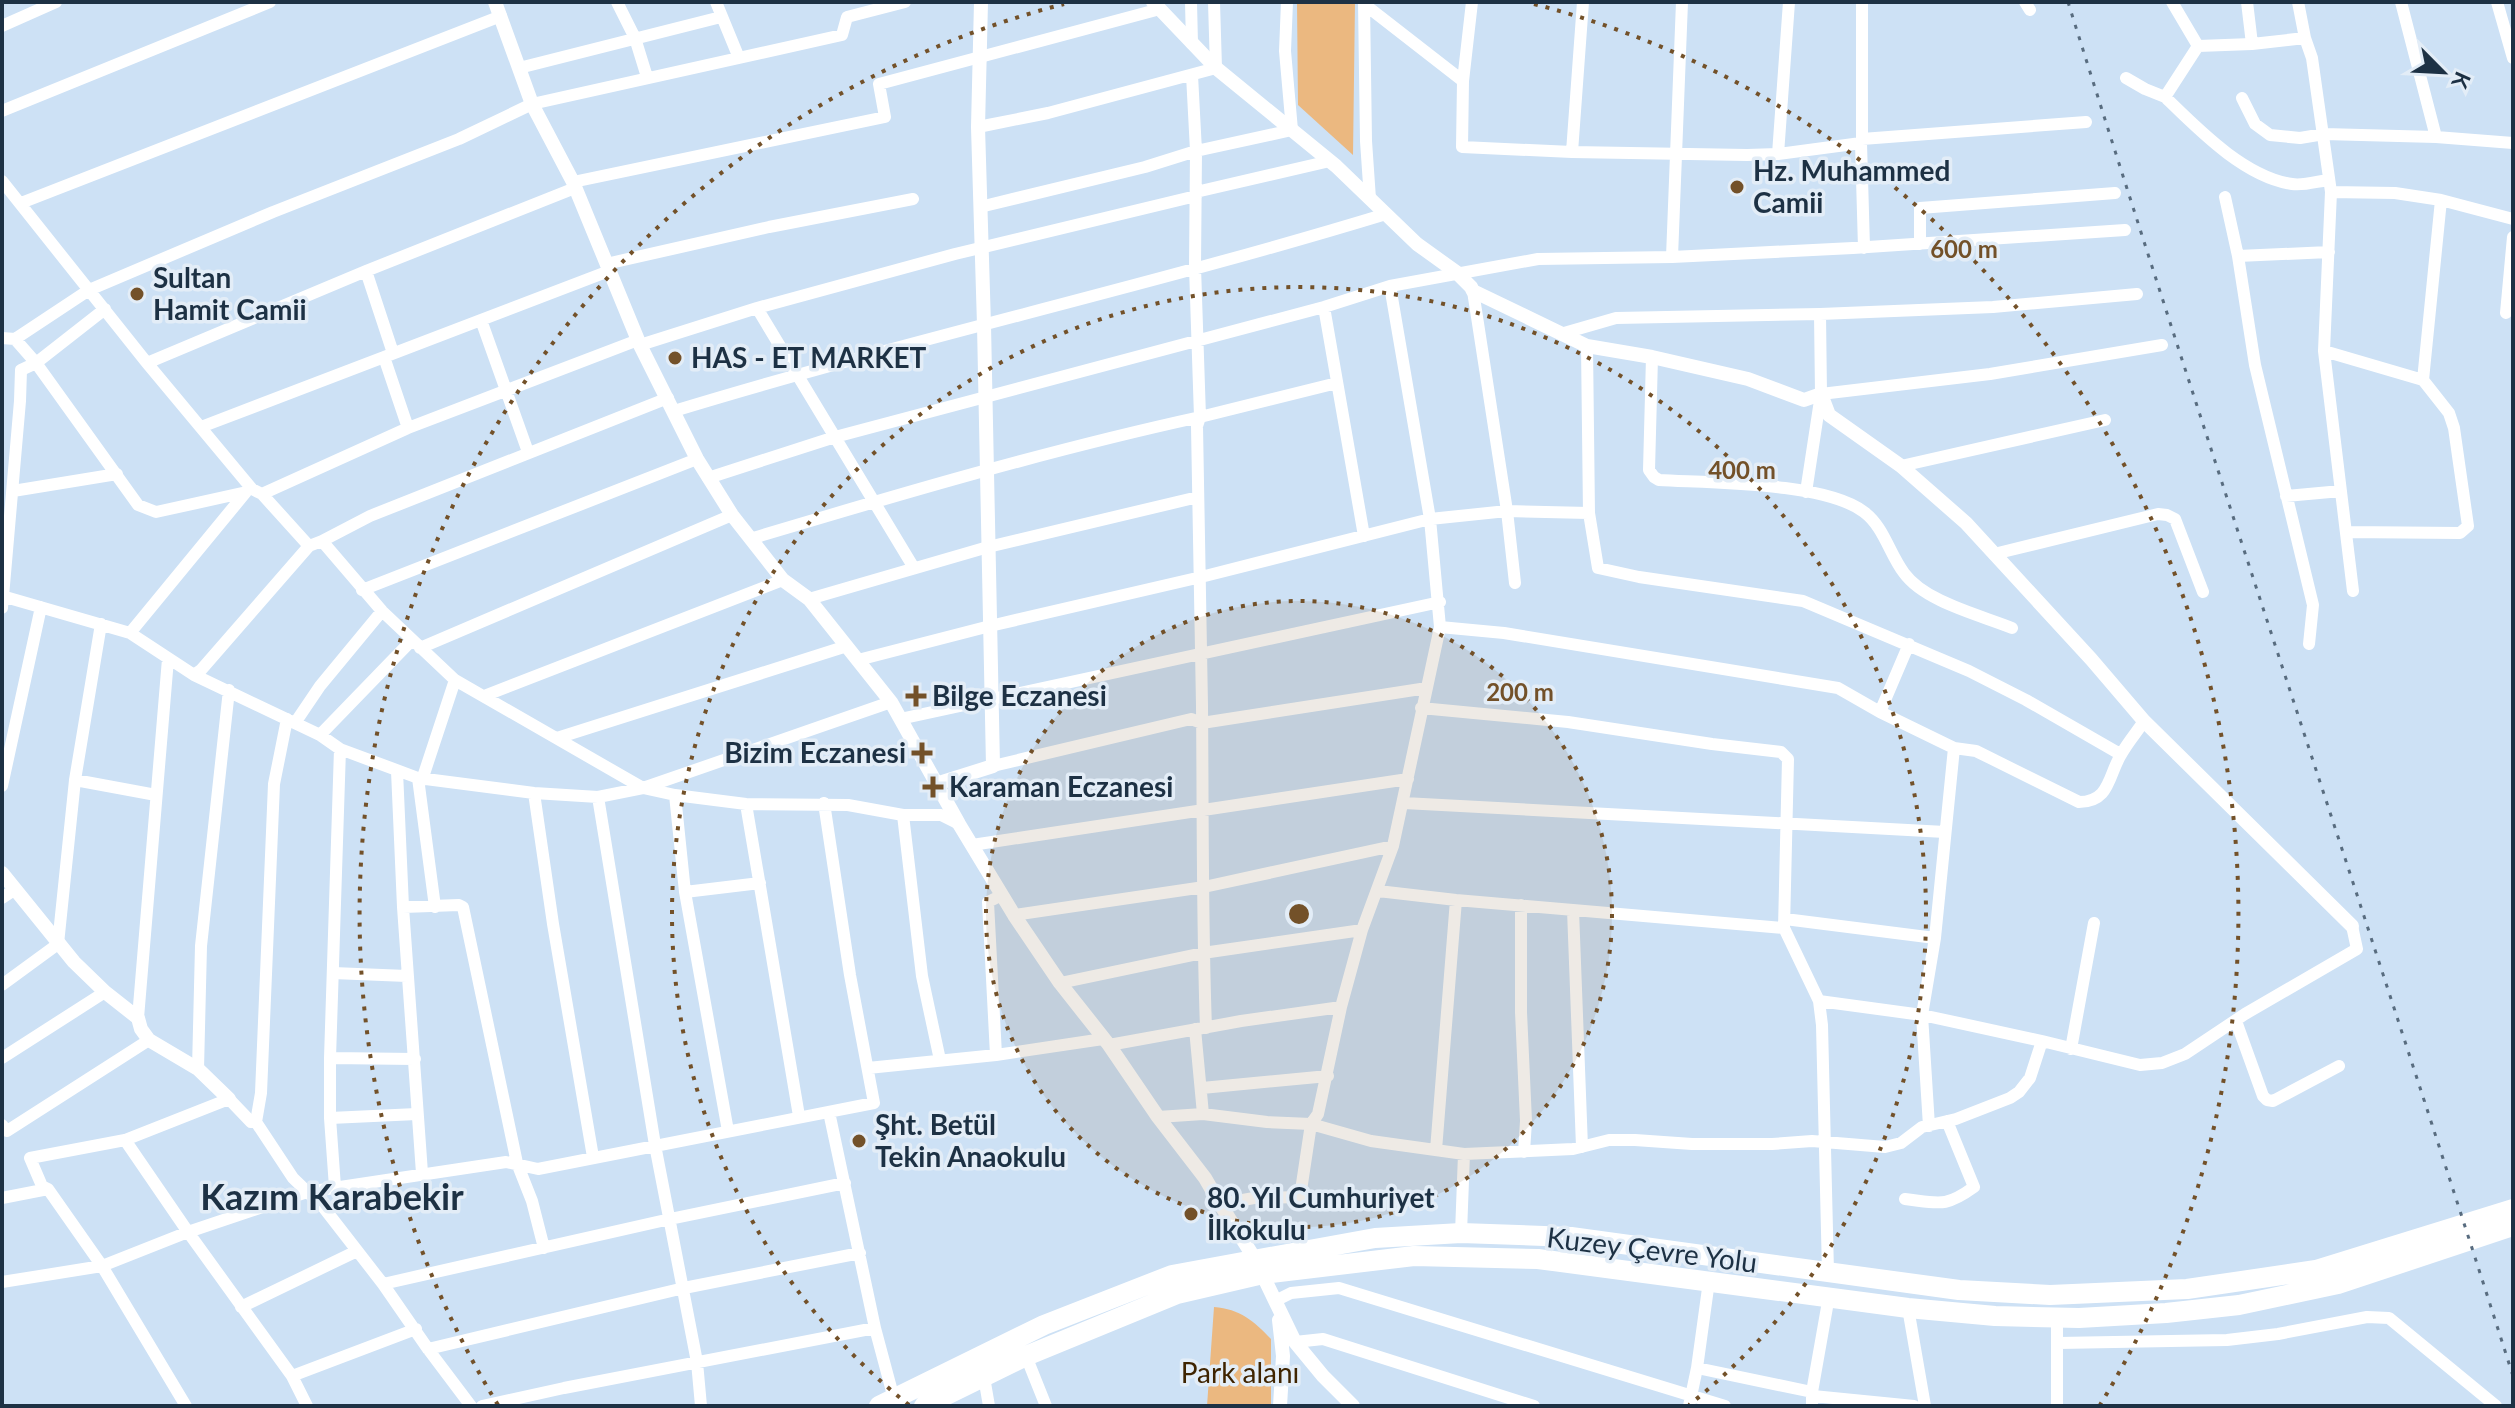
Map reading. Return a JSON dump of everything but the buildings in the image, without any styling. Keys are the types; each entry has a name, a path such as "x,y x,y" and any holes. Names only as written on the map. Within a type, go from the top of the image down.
{"highway":[{"path":"2449,1238 2501,1224 2513,1209"},
{"name":"Kuzey Çevre Yolu","path":"924,1406 1026,1356 1177,1294 1259,1267 1375,1238 1461,1233 1571,1237 1959,1290 2050,1295 2187,1289 2316,1270 2449,1238"},
{"name":"Kuzey Çevre Yolu","path":"886,1402 1044,1325 1172,1275 1414,1256 1538,1259 1908,1308 1995,1316 2057,1317 2166,1313 2239,1305 2338,1284 2449,1238"}],"street":[{"path":"2,26 56,2"},
{"path":"2,111 270,2"},
{"path":"617,2 635,38 647,77"},
{"path":"716,2 739,58"},
{"path":"905,2 855,8 847,17 842,35 532,104 459,139 273,212 89,290 8,338 36,363 138,505 156,512 252,492 505,390 639,342 982,247 1330,161"},
{"path":"981,2 978,127 993,766"},
{"path":"1191,2 1192,44"},
{"path":"1214,2 1216,68"},
{"path":"1287,2 1285,51 1292,130"},
{"path":"1472,2 1463,81 1462,147 1572,152 1778,154 1862,141 2086,122"},
{"path":"1572,152 1583,2"},
{"path":"1672,257 1682,2"},
{"path":"1778,154 1789,2"},
{"path":"1862,2 1864,248"},
{"path":"2172,2 2198,46"},
{"path":"2247,2 2252,44"},
{"path":"2298,2 2312,58 2330,186 2324,351 2353,591"},
{"path":"2401,2 2436,137"},
{"path":"2497,2 2513,58"},
{"path":"1364,3 1463,81"},
{"path":"1364,3 1370,199"},
{"path":"147,363 574,185 885,117 879,84 1156,6 1216,68 1330,161 1417,244 1471,287 1507,511 1515,583"},
{"path":"21,203 498,9 532,104 574,185 639,342 708,478 732,515 783,580 809,599 891,702 1014,915 1060,983 1205,1178 1259,1267 1295,1342 1346,1403"},
{"path":"519,68 721,17"},
{"path":"2198,46 2305,38"},
{"path":"2165,97 2198,46"},
{"path":"978,127 1048,113 1216,68"},
{"path":"1192,75 1200,417 1197,426 1202,652 1203,1114"},
{"path":"2126,78 2165,97 2214,145 2269,178 2294,184 2441,200 2513,219"},
{"path":"2242,98 2255,124 2270,135 2300,138 2324,134 2436,137 2513,143"},
{"path":"980,207 1145,167 1196,151 1292,130"},
{"path":"2,181 252,492 309,546"},
{"path":"1920,244 1920,208 2115,193"},
{"path":"2225,197 2238,256 2255,365 2313,605 2309,644"},
{"path":"201,427 481,320 607,268 769,227 913,199"},
{"path":"2423,380 2441,200"},
{"path":"194,675 309,546 370,516 528,452 671,405 1275,248 1386,214"},
{"path":"708,478 835,437 1324,307 1390,286 1456,272 1538,259 1672,257 1864,248 2125,230"},
{"path":"2506,313 2513,237"},
{"path":"2238,256 2329,252"},
{"path":"366,271 408,428"},
{"path":"1220,1204 1254,1198 1300,1197 1311,1124 1318,1114 1328,1076 1341,1007 1362,930 1393,846 1404,803 1440,627 1430,519 1390,286"},
{"path":"1473,291 1587,346 1748,379 1804,400 1821,394 1990,374 2162,345"},
{"path":"1564,333 1616,318 1993,307 2137,294"},
{"path":"1324,307 1364,536"},
{"path":"757,308 914,568"},
{"path":"105,309 36,363 21,370 3,600 41,607 130,633 194,675 320,735 340,749 397,771 534,793 598,797 643,788 891,702"},
{"path":"1806,492 1821,394 1820,314"},
{"path":"481,320 528,452"},
{"path":"1587,346 1589,513 1598,568 1803,601 1909,644 2026,700 2120,754"},
{"path":"2324,351 2423,380 2449,413 2454,428 2468,526 2460,533 2346,532"},
{"path":"1652,357 1649,470 1654,477 1659,480 1784,488 1824,495 1863,511 1881,532 1904,573 1919,587 1940,600 2012,628"},
{"path":"753,538 987,472 1337,383"},
{"path":"1819,1001 1922,1015 2140,1065 2162,1063 2185,1054 2357,949 2352,926 2144,721 1966,523 1901,466 1829,415 1821,394"},
{"path":"1901,466 2105,420"},
{"path":"362,590 697,459"},
{"path":"13,491 117,474"},
{"path":"2286,496 2341,491"},
{"path":"130,633 252,492"},
{"path":"809,599 988,547 1198,497"},
{"path":"858,660 1430,519 1507,511 1589,513"},
{"path":"1994,554 2158,514 2167,515 2175,519 2203,592"},
{"path":"320,735 416,644 732,515"},
{"path":"322,541 382,611 455,680 643,788 746,804 824,803 903,815 941,815 959,824"},
{"path":"484,696 783,580"},
{"path":"900,719 1440,602"},
{"path":"2,786 41,607"},
{"path":"382,611 291,721 274,784 261,1093 256,1122 293,1178 324,1208 471,1406"},
{"path":"2,985 58,944 75,780 101,624"},
{"path":"1440,627 1504,633 1838,688 1954,748 1976,751 2079,802 2091,802 2104,792 2120,754 2144,721"},
{"path":"1880,712 1909,644"},
{"path":"557,738 847,646"},
{"path":"168,659 138,1018 149,1040 198,1069 251,1122 256,1122"},
{"path":"435,907 420,777 455,680"},
{"path":"936,784 993,766 1191,719 1202,723 1427,688"},
{"path":"198,1069 201,946 229,690"},
{"path":"1421,708 1568,722 1781,752 1788,759 1784,923 1819,1001 1828,1272"},
{"path":"1929,1126 1922,1015 1935,938 1954,748"},
{"path":"335,1187 330,1058 340,749"},
{"path":"397,771 407,976 422,1173"},
{"path":"972,845 1408,779"},
{"path":"75,780 156,795"},
{"path":"534,793 593,1157"},
{"path":"675,795 685,892 728,1131"},
{"path":"598,797 655,1145 697,1362 701,1406"},
{"path":"2,1282 102,1266 188,1232 307,1192 506,1162 538,1169 874,1103 850,975 824,803"},
{"path":"1404,803 1945,832"},
{"path":"746,804 799,1116"},
{"path":"903,815 922,976 940,1060"},
{"path":"1014,915 1204,887 1393,846"},
{"path":"2,873 8,894 105,992 138,1018"},
{"path":"685,892 760,883"},
{"path":"1378,891 1573,910 1784,923 1935,938"},
{"path":"996,1055 988,902 1002,895"},
{"path":"1436,1150 1456,900"},
{"path":"1521,905 1524,1152"},
{"path":"403,907 463,907 517,1163 532,1201 544,1248"},
{"path":"1573,910 1582,1147"},
{"path":"2071,1049 2094,923"},
{"path":"1060,983 1203,953 1362,930"},
{"path":"333,973 407,976"},
{"path":"2,1058 105,992"},
{"path":"868,1068 1106,1042 1341,1007"},
{"path":"2236,1021 2267,1100 2273,1101 2339,1066"},
{"path":"2,1125 7,1131 149,1040"},
{"path":"1158,1117 1203,1114 1311,1124 1371,1141 1464,1154 1582,1147 1609,1140 1692,1144 1826,1142 1885,1147 1901,1143 1922,1127 1947,1121 2019,1092 2030,1078 2042,1041"},
{"path":"330,1058 415,1059"},
{"path":"1202,1088 1328,1076"},
{"path":"186,1406 102,1266 48,1189 42,1186 30,1158 125,1140 229,1099"},
{"path":"829,1112 875,1328 886,1402"},
{"path":"330,1118 417,1114"},
{"path":"1905,1199 1945,1204 1974,1187 1947,1121"},
{"path":"125,1140 292,1376 307,1406"},
{"path":"1461,1233 1464,1154"},
{"path":"383,1284 845,1183"},
{"path":"2,1198 48,1189"},
{"path":"241,1307 357,1251"},
{"path":"428,1349 684,1288 860,1253"},
{"path":"1690,1402 1709,1281"},
{"path":"1277,1300 1291,1293 1339,1288 1690,1402 1725,1406"},
{"path":"1812,1398 1829,1296"},
{"path":"1277,1300 1283,1356 1280,1406"},
{"path":"1908,1308 1925,1406"},
{"path":"2057,1317 2057,1406"},
{"path":"2058,1343 2227,1340 2367,1317 2389,1318 2494,1405"},
{"path":"482,1406 875,1328"},
{"path":"292,1376 416,1329"},
{"path":"1295,1342 1323,1339 1534,1406"},
{"path":"1026,1356 1046,1406"},
{"path":"1697,1368 1812,1398 1914,1406"},
{"path":"984,1377 989,1406"}],"green space":[{"path":"1297,2 1355,2 1353,155 1298,105"},
{"name":"Park alanı","path":"1214,1307 1246,1317 1271,1339 1271,1406 1207,1406"}],"railway":[{"path":"2068,2 2513,1376"}],"place":[{"name":"Hz. Muhammed Camii","path":"1737,187"},
{"name":"Sultan Hamit Camii","path":"137,294"},
{"name":"HAS - ET MARKET","path":"675,358"},
{"name":"Bilge Eczanesi","path":"916,696"},
{"name":"Bizim Eczanesi","path":"922,753"},
{"name":"Karaman Eczanesi","path":"933,787"},
{"name":"Şht. Betül Tekin Anaokulu","path":"859,1141"},
{"name":"80. Yıl Cumhuriyet İlkokulu","path":"1191,1214"}],"district":[{"name":"Kazım Karabekir","path":"332,1197"}]}
